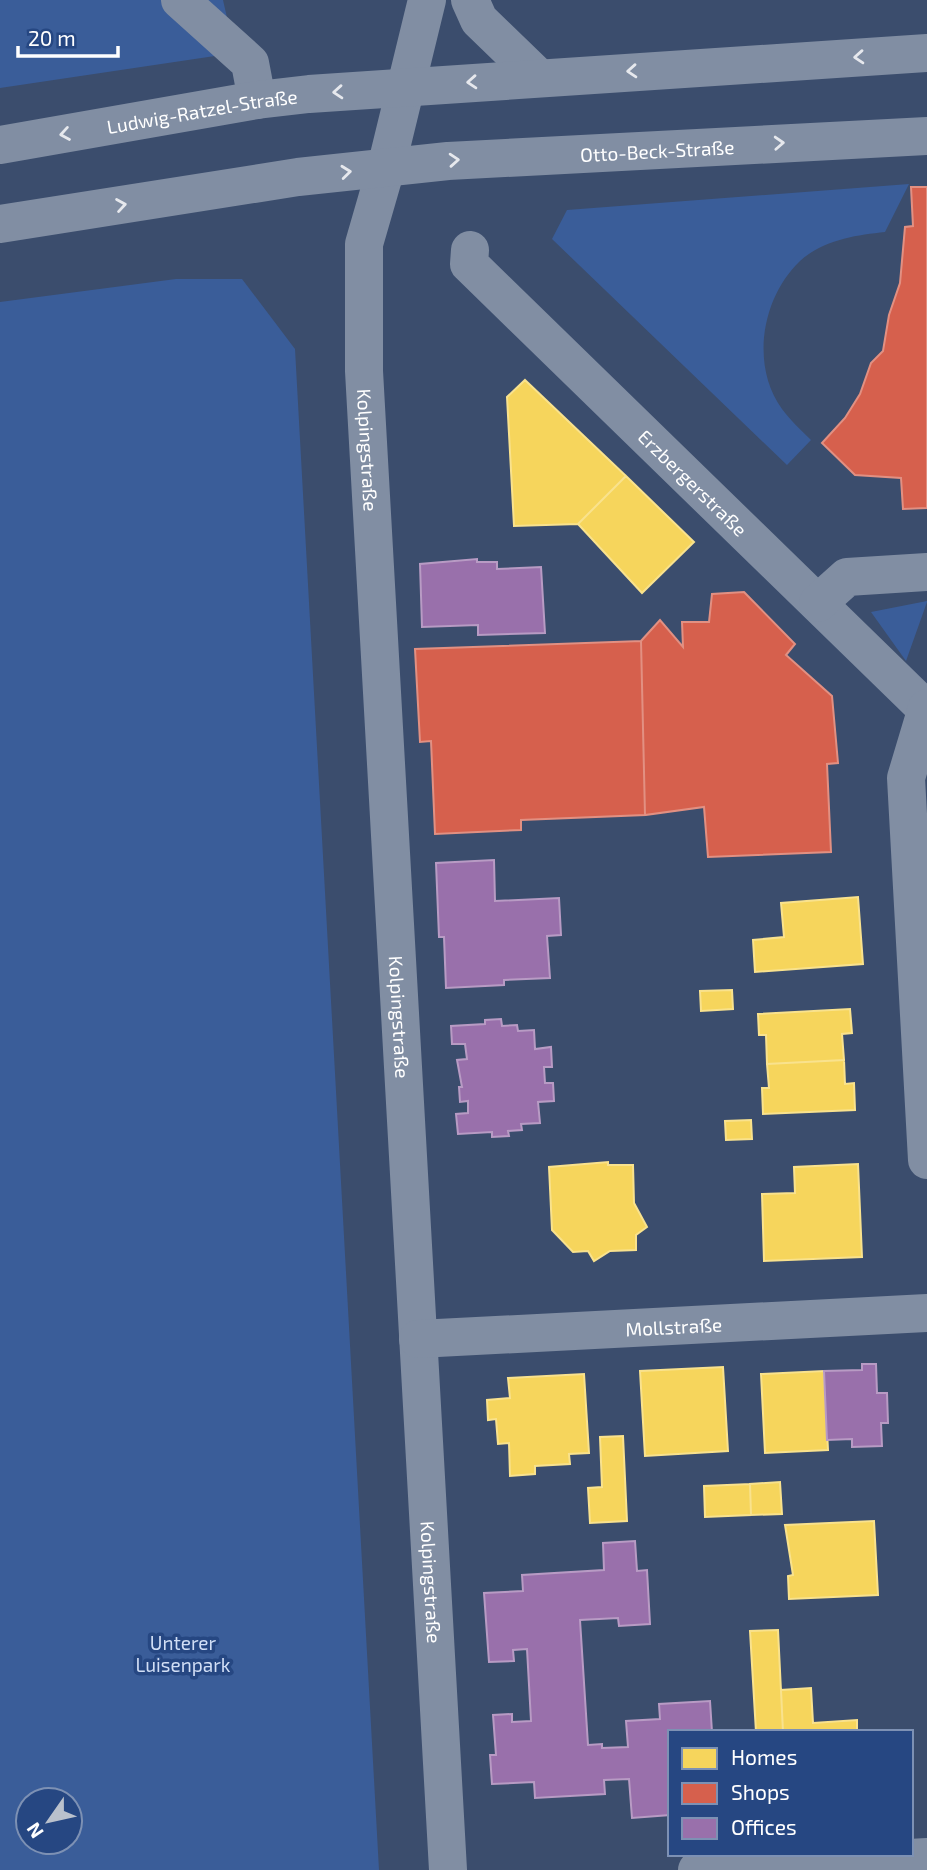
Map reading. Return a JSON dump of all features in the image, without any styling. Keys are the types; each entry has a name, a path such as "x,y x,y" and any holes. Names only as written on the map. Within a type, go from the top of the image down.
{"street":[{"path":"180,0 250,63 257,100"},
{"name":"Kolpingstraße","path":"427,0 364,244 364,371 447,1870"},
{"path":"470,0 479,20 539,78"},
{"path":"406,87 927,53"},
{"name":"Ludwig-Ratzel-Straße","path":"0,145 257,100 406,87"},
{"name":"Otto-Beck-Straße","path":"386,167 498,158 927,136"},
{"path":"0,224 298,177 386,167"},
{"name":"Erzbergerstraße","path":"470,250 469,264 927,709"},
{"path":"818,603 847,577 927,572"},
{"path":"927,709 906,778 927,1160"},
{"name":"Mollstraße","path":"418,1339 927,1313"},
{"path":"697,1870 927,1857"}],"green space":[{"path":"0,0 223,0 235,53 0,88"},
{"path":"909,184 885,232 851,237 819,248 800,261 777,293 765,332 766,372 782,409 811,440 787,465 552,239 567,210"},
{"name":"Unterer Luisenpark","path":"176,279 242,279 295,349 379,1870 0,1870 0,302"},
{"path":"927,602 906,661 871,612"}],"building: Homes":[{"path":"525,380 626,476 578,524 514,526 507,397"},
{"path":"626,476 694,542 642,593 578,524"},
{"path":"858,897 863,964 755,972 753,940 784,937 781,903"},
{"path":"732,990 733,1009 701,1011 700,991"},
{"path":"850,1009 852,1033 842,1034 844,1060 767,1064 766,1035 759,1035 758,1014"},
{"path":"844,1060 845,1084 854,1083 855,1110 763,1114 762,1088 769,1088 767,1064"},
{"path":"751,1120 752,1139 726,1140 725,1121"},
{"path":"608,1162 608,1165 633,1165 634,1203 647,1227 636,1235 636,1250 610,1251 594,1261 588,1251 573,1252 552,1230 549,1167"},
{"path":"858,1164 862,1257 764,1261 762,1194 795,1193 794,1167"},
{"path":"723,1367 728,1451 645,1456 640,1371"},
{"path":"824,1371 828,1450 765,1453 761,1374"},
{"path":"584,1374 589,1453 569,1454 570,1464 535,1466 535,1474 510,1476 509,1443 498,1444 496,1419 488,1420 487,1400 510,1398 508,1378"},
{"path":"623,1436 627,1521 590,1523 588,1488 602,1487 600,1437"},
{"path":"780,1482 782,1514 751,1515 750,1484"},
{"path":"750,1484 751,1515 705,1517 704,1486"},
{"path":"874,1521 878,1595 789,1599 788,1576 793,1575 785,1525"},
{"path":"778,1630 783,1730 756,1730 750,1631"},
{"path":"811,1688 813,1723 857,1720 857,1730 783,1730 781,1690"}],"building: Shops":[{"path":"911,187 927,187 927,508 903,509 901,478 855,475 822,443 845,418 860,394 871,363 883,351 889,315 900,283 905,227 913,226"},
{"path":"744,592 795,644 786,655 832,696 838,763 827,764 831,852 708,857 704,807 645,815 641,641 660,620 683,647 682,622 709,622 712,594"},
{"path":"641,641 645,815 521,820 521,830 435,834 431,741 420,742 415,649"}],"building: Offices":[{"path":"477,559 477,562 497,562 497,569 541,567 545,633 478,635 478,625 422,627 420,564"},
{"path":"494,860 495,901 559,898 561,935 547,936 550,978 504,980 504,985 446,988 444,937 439,937 436,863"},
{"path":"501,1019 502,1026 517,1025 518,1031 534,1030 535,1049 551,1047 552,1067 544,1067 545,1083 553,1083 554,1101 538,1102 540,1123 521,1124 522,1130 508,1131 509,1136 492,1137 492,1132 458,1134 456,1114 468,1113 468,1101 460,1102 459,1087 462,1087 457,1060 467,1059 465,1044 452,1044 451,1026 485,1024 485,1020"},
{"path":"862,1364 876,1364 877,1393 887,1393 888,1423 881,1423 882,1446 852,1447 852,1439 827,1440 824,1371 862,1370"},
{"path":"635,1541 637,1571 647,1570 650,1624 619,1626 618,1618 580,1620 588,1745 602,1744 602,1748 628,1747 626,1721 660,1719 659,1704 710,1701 712,1730 668,1730 668,1815 632,1818 629,1779 604,1780 605,1794 535,1798 534,1782 492,1784 490,1755 496,1755 493,1715 512,1714 512,1722 531,1721 527,1649 513,1650 514,1661 489,1662 484,1593 523,1591 522,1575 604,1570 603,1543"}]}
